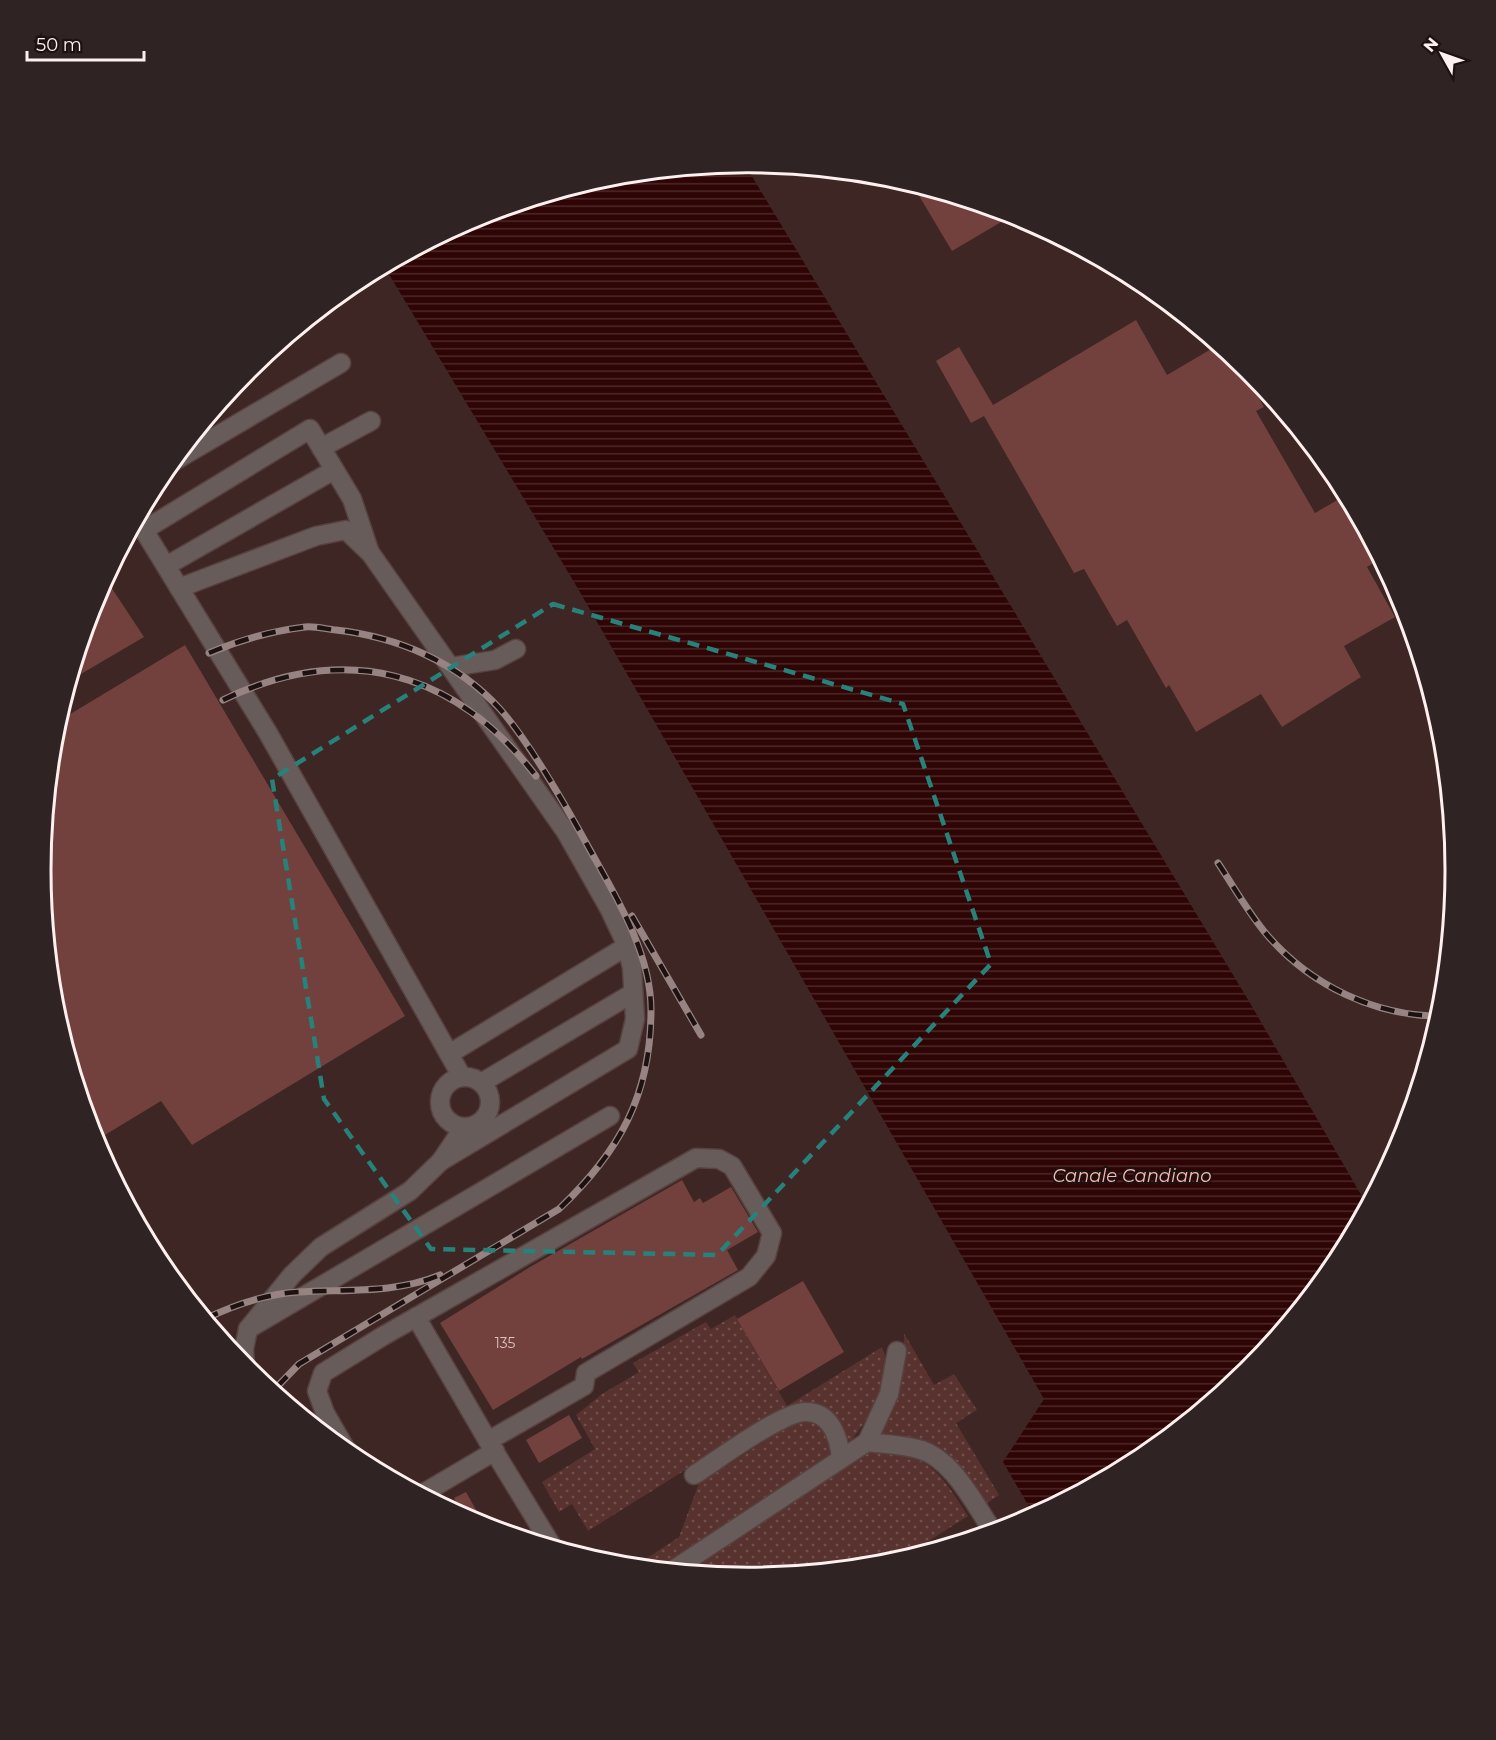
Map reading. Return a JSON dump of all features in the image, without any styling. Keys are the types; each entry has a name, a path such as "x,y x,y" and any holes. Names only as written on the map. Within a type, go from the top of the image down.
{"street":[{"path":"191,451 341,363"},
{"path":"321,448 370,421"},
{"path":"145,520 310,429 352,499 371,554"},
{"path":"166,567 334,470"},
{"path":"141,527 268,733 462,1077"},
{"path":"180,588 316,537 346,530 371,554 566,832 609,908 627,946 635,1019 628,1049 441,1161"},
{"path":"451,667 495,660 516,649"},
{"path":"449,1054 627,946"},
{"path":"481,1083 633,993"},
{"path":"462,1077 470,1077 481,1083 489,1094 489,1112 478,1124 463,1128 448,1122 440,1108 446,1085 462,1077"},
{"path":"248,1329 610,1116"},
{"path":"244,1351 248,1329 292,1275 321,1247 410,1191 441,1161 463,1128"},
{"path":"336,1431 325,1413 317,1391 323,1373 416,1317 696,1158 719,1158 732,1166 772,1233 766,1256 749,1277 586,1373 584,1386 429,1489"},
{"path":"416,1317 546,1537"},
{"path":"682,1564 867,1442 889,1394 897,1351"},
{"path":"694,1475 787,1416 807,1411 824,1418 836,1432 841,1459"},
{"path":"867,1442 920,1449 937,1459 951,1470 988,1524"}],"highlighted area":[{"path":"553,604 903,704 991,964 717,1255 431,1249 324,1099 272,779"}],"shaded area":[{"path":"735,1315 787,1406 588,1531 572,1504 559,1512 542,1482 595,1449 576,1415 602,1394 639,1372 633,1363 706,1322 711,1329"},
{"path":"904,1333 934,1385 954,1374 977,1410 956,1423 999,1495 983,1506 965,1472 942,1449 876,1434 899,1386 903,1363"},
{"path":"882,1347 886,1360 884,1386 873,1409 850,1443 839,1425 825,1413 808,1407 787,1406"},
{"path":"810,1420 826,1429 831,1458 670,1562 645,1559 679,1537 699,1483 795,1422"},
{"path":"875,1448 909,1456 932,1468 949,1487 968,1516 924,1544 884,1554 794,1566 698,1566"}],"water":[{"name":"Canale Candiano","path":"750,173 1247,998 1363,1198 1328,1257 1272,1330 1208,1394 1135,1450 1096,1474 1029,1507 1003,1462 1044,1399 577,587 388,273 481,226 568,197 612,186 657,179 702,174"}],"building":[{"path":"918,195 1002,221 952,251"},
{"path":"1136,320 1167,375 1211,349 1256,393 1264,407 1256,411 1315,513 1338,500 1373,563 1367,567 1395,617 1344,646 1361,677 1282,727 1261,694 1196,732 1169,685 1166,688 1127,620 1117,626 1084,569 1074,573 984,416 971,423 936,361 959,347 993,405"},
{"path":"111,587 144,637 79,675 88,646"},
{"path":"185,645 405,1016 192,1145 161,1101 104,1136 88,1094 64,1006 52,916 52,824 57,779 69,715"},
{"path":"682,1180 694,1202 700,1198 703,1203 731,1187 758,1232 727,1250 738,1270 582,1359 581,1357 493,1410 440,1323 530,1267"},
{"path":"803,1281 844,1352 779,1391 737,1319"},
{"path":"569,1415 582,1438 539,1463 526,1440"},
{"path":"466,1492 478,1512 456,1503 454,1498"}],"railway":[{"path":"209,653 268,634 317,627 359,633 425,654 446,665 483,692 512,723 536,758 611,887 639,947 645,968 651,1010 650,1041 638,1096 614,1144 580,1188 559,1209 299,1364 279,1385"},
{"path":"223,700 268,682 312,672 354,670 394,676 433,690 470,711 504,740 536,776"},
{"path":"1218,863 1261,928 1285,954 1304,969 1324,983 1368,1004 1415,1015 1430,1016"},
{"path":"632,916 701,1035"},
{"path":"212,1316 274,1295 388,1288 440,1275"}]}
